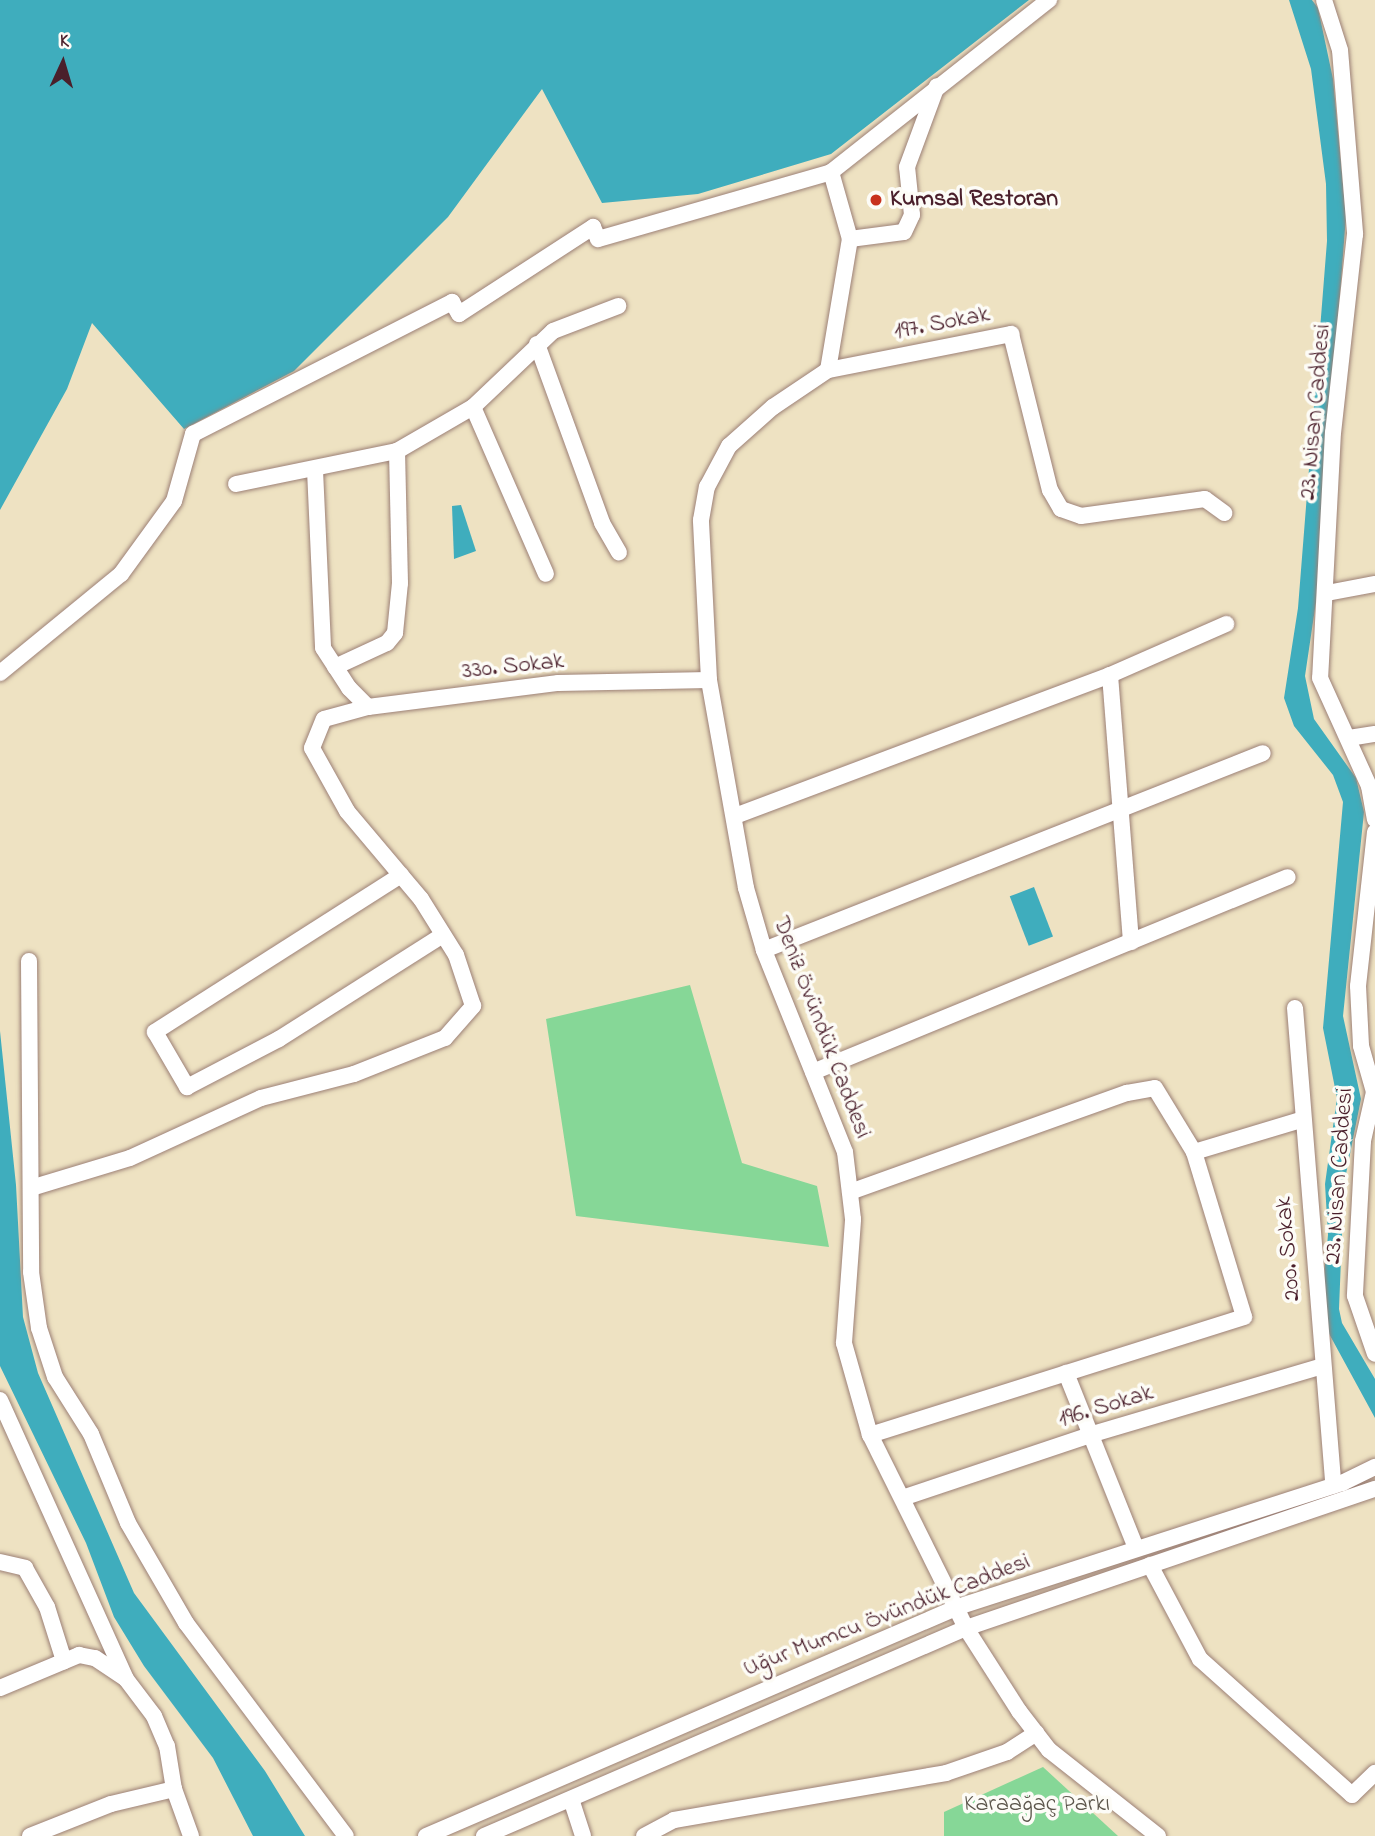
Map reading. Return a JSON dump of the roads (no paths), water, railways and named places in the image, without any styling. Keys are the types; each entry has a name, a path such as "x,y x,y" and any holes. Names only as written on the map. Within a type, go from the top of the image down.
{"street":[{"path":"0,673 121,574 174,501 193,434 452,302 459,314 593,227 598,239 831,172 1049,0"},
{"name":"23. Nisan Caddesi","path":"1324,0 1340,50 1355,234 1333,432 1327,593 1320,678 1369,786 1375,819"},
{"path":"850,239 904,232 912,215 907,167 937,86"},
{"path":"828,370 850,239 831,172"},
{"path":"236,484 315,470 397,451 473,407 553,331 618,306"},
{"name":"197. Sokak","path":"707,487 729,446 773,407 828,370 1011,334 1050,490 1061,509 1081,516 1205,499 1224,513"},
{"path":"537,344 602,523 619,553"},
{"path":"473,407 546,574"},
{"path":"335,667 387,643 395,633 400,583 397,451"},
{"path":"315,470 323,649 369,707"},
{"name":"Deniz Övündük Caddesi","path":"707,487 701,520 709,680 746,888 764,950 845,1152 853,1219 844,1343 870,1435 905,1497 966,1628 1036,1733 1049,1750 1158,1836"},
{"path":"1327,593 1375,584"},
{"path":"735,816 1110,675 1226,624"},
{"path":"1110,675 1130,942"},
{"name":"330. Sokak","path":"401,875 347,811 312,748 324,719 369,707 558,683 709,680"},
{"path":"1349,738 1375,734"},
{"path":"764,950 1263,753"},
{"name":"23. Nisan Caddesi","path":"1375,836 1358,986 1368,1037 1374,1092 1363,1141 1355,1296 1375,1354"},
{"path":"31,1188 130,1158 261,1098 354,1074 445,1038 472,1006 456,955 443,935 401,875 155,1032 187,1087 279,1039 443,935"},
{"path":"813,1072 1288,877"},
{"path":"29,961 31,1272 39,1328 55,1377 91,1434 128,1522 186,1623 346,1836"},
{"name":"200. Sokak","path":"1295,1008 1301,1119 1333,1485"},
{"path":"850,1192 1127,1093 1155,1088 1194,1153 1244,1317 870,1435"},
{"path":"1194,1153 1301,1119"},
{"name":"196. Sokak","path":"905,1497 1093,1434 1322,1366"},
{"path":"1066,1373 1093,1434 1136,1548"},
{"path":"0,1400 126,1679 154,1716 167,1746 174,1789 191,1836"},
{"name":"Uğur Mumcu Övündük Caddesi","path":"426,1836 958,1607 1333,1485 1375,1467"},
{"name":"Uğur Mumcu Övündük Caddesi","path":"484,1836 966,1628 1375,1489"},
{"path":"0,1562 25,1568 47,1607 64,1661"},
{"path":"1150,1565 1200,1659 1352,1795 1375,1773"},
{"path":"0,1688 79,1654 95,1658 126,1679"},
{"path":"644,1836 674,1820 946,1773 1007,1752 1036,1733"},
{"path":"30,1836 111,1804 174,1789"},
{"path":"571,1799 583,1836"}],"water":[{"path":"0,0 1029,0 831,154 698,194 602,203 542,89 448,217 294,371 184,429 92,323 67,389 0,510"},
{"path":"1289,0 1312,0 1318,8 1333,79 1346,216 1317,595 1305,676 1314,719 1356,778 1364,812 1343,1016 1361,1099 1344,1184 1339,1309 1342,1323 1375,1379 1375,1418 1327,1330 1324,1275 1328,1235 1325,1184 1337,1098 1323,1028 1343,802 1333,775 1294,726 1284,698 1298,608 1327,241 1326,184 1311,69"},
{"path":"461,505 476,551 454,559 452,506"},
{"path":"1034,887 1053,936 1029,946 1010,896"},
{"path":"0,1031 16,1185 23,1317 38,1373 134,1593 265,1771 305,1836 253,1836 213,1758 144,1666 114,1617 86,1543 0,1366"}],"place":[{"name":"Kumsal Restoran","path":"876,200"}],"park label":[{"name":"Karaağaç Parkı","path":"1037,1805"}]}
